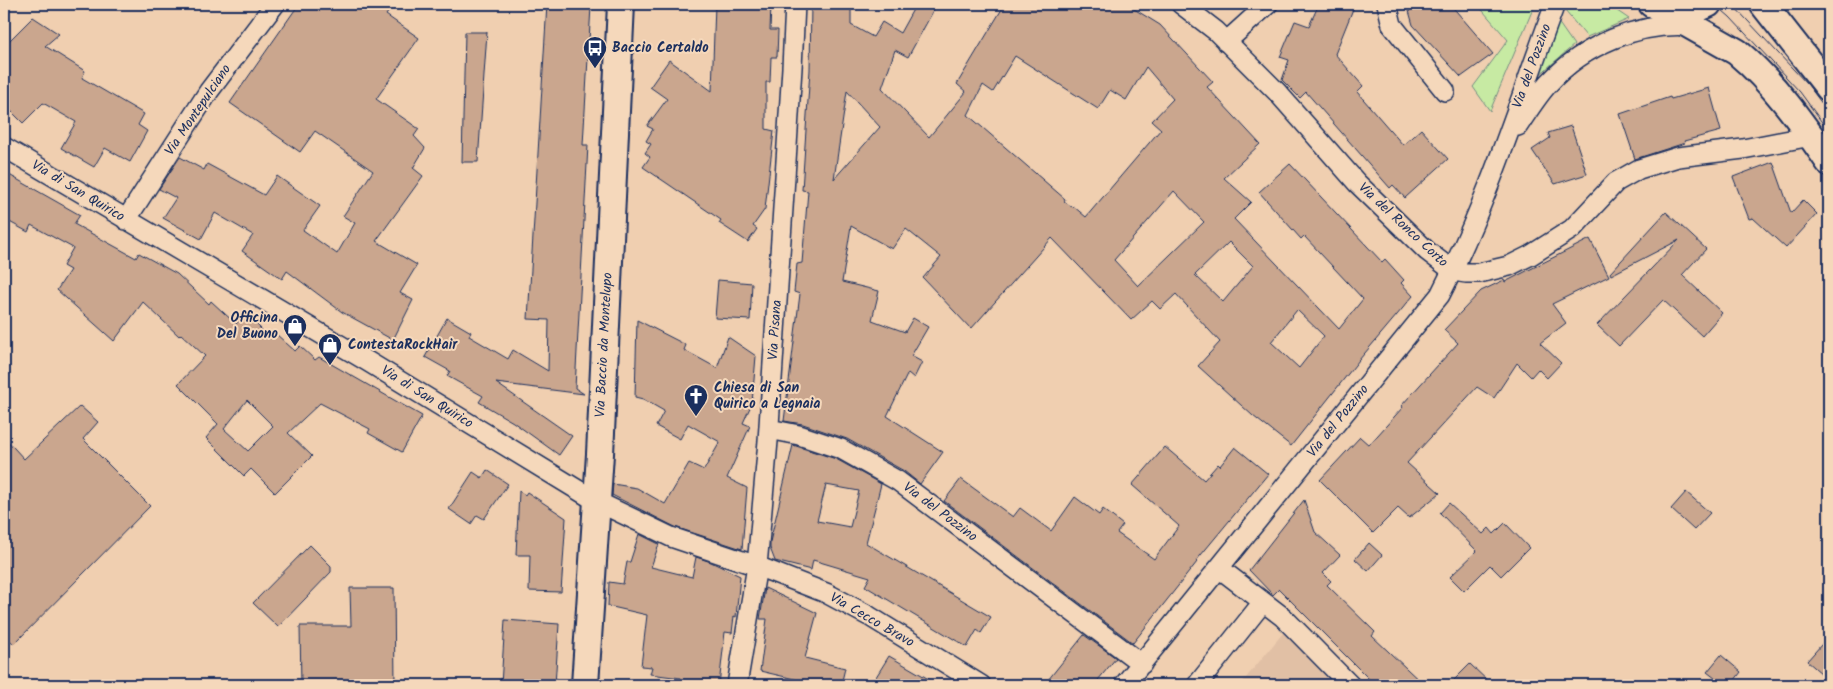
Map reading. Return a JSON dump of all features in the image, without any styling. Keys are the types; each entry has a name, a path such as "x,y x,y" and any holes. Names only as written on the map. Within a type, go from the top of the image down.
{"street":[{"name":"Via Montepulciano","path":"126,220 209,91 274,4"},
{"name":"Via Baccio da Montelupo","path":"585,685 600,454 622,4"},
{"name":"Via Pisana","path":"737,685 757,566 769,429 795,4"},
{"name":"Via del Ronco Corto","path":"1181,4 1216,32 1277,92 1357,183 1427,251 1453,271 1466,274 1480,273 1509,266 1531,255 1572,229 1616,182 1639,169 1678,157 1743,149 1811,136"},
{"path":"1226,42 1268,4"},
{"path":"1386,4 1392,25 1445,91"},
{"name":"Via del Pozzino","path":"1124,685 1440,295 1453,271 1499,157 1555,4"},
{"path":"1656,6 1695,10 1708,4"},
{"path":"1763,4 1829,88"},
{"path":"1656,6 1737,52 1748,61 1775,89 1829,162"},
{"name":"Via del Pozzino","path":"1499,157 1543,90 1563,70 1593,48 1612,38 1640,30 1665,26 1692,26"},
{"name":"Via di San Quirico","path":"4,147 367,360 596,501 671,537 757,566"},
{"name":"Via del Pozzino","path":"769,429 799,435 841,449 898,481 1142,664"},
{"name":"Via Cecco Bravo","path":"757,566 826,593 850,605 981,685"},
{"path":"1219,568 1283,617 1350,685"},
{"path":"1197,685 1263,602"}],"shaded area":[{"path":"1283,633 1336,685 1240,685"}],"green space":[{"path":"1477,4 1535,4 1490,111 1473,87 1508,40"},
{"path":"1568,4 1607,4 1629,19 1587,37 1565,11"},
{"path":"1558,22 1574,45 1538,76"}],"building":[{"path":"299,4 379,4 389,11 386,15 419,38 376,99 419,129 414,136 425,148 413,168 423,176 376,241 417,265 400,293 413,300 393,340 342,312 287,271 282,279 242,251 253,235 215,213 201,239 163,218 176,198 159,189 180,157 204,170 207,164 264,195 277,176 320,206 303,230 337,254 355,223 343,216 373,171 315,131 300,152 230,103"},
{"path":"547,4 591,6 583,145 588,145 575,388 584,394 496,383 572,436 559,455 513,422 479,402 483,396 447,376 450,371 425,357 447,318 471,332 469,336 508,359 513,350 548,371 549,320 528,319"},
{"path":"715,4 771,4 770,30 778,30 777,57 771,57 770,82 766,82 766,129 774,131 765,209 753,226 757,229 748,242 719,223 721,220 643,167 650,157 645,153 651,144 646,141 653,129 647,126 667,99 650,87 669,60 712,91"},
{"path":"811,4 851,4 851,25 873,37 882,22 900,33 916,4 937,4 908,57 895,50 882,88 929,137 966,92 957,84 1005,4 1126,4 1160,25 1213,82 1207,87 1260,144 1224,178 1251,202 1234,219 1339,329 1363,299 1304,236 1301,239 1259,192 1290,164 1382,262 1385,259 1404,280 1401,283 1413,296 1359,360 1291,446 1253,416 1198,366 1220,342 1176,294 1160,309 1152,301 1131,320 1052,238 971,329 923,278 941,257 906,229 892,249 851,226 842,282 879,291 872,320 905,332 913,318 928,327 911,356 922,362 914,378 908,373 887,416 943,452 920,484 904,471 847,439 803,424 784,421 800,294 794,292 797,264 802,263 808,191 802,190 810,70","holes":["1015,56 1098,109 1110,90 1126,100 1146,67 1173,99 1152,121 1161,129 1086,217 1064,201 1065,199 968,115 983,85 993,92","847,91 880,127 834,179","1174,191 1204,222 1138,286 1114,260","1229,242 1253,266 1223,302 1195,275","1297,310 1324,336 1299,368 1271,342"]},
{"path":"1319,4 1355,4 1335,54 1363,86 1357,92 1403,145 1421,129 1448,159 1405,198 1393,185 1390,188 1306,92 1300,98 1282,80 1289,60 1280,57 1295,21 1309,26"},
{"path":"1407,4 1450,4 1493,54 1461,77 1413,25"},
{"path":"33,17 59,34 45,46 85,71 82,78 144,114 138,125 147,131 130,162 105,148 94,167 61,148 76,122 43,103 23,123 4,104 4,46"},
{"path":"465,32 487,32 478,162 462,162"},
{"path":"1709,88 1721,131 1684,141 1685,143 1635,159 1620,114 1670,97 1671,99"},
{"path":"1571,126 1587,174 1555,184 1532,150 1550,138 1548,133"},
{"path":"1773,162 1791,213 1803,200 1817,214 1786,248 1753,218 1749,219 1733,177"},
{"path":"4,172 80,215 74,224 136,258 139,253 177,274 209,304 211,301 236,324 246,314 271,339 276,334 295,351 300,346 315,360 319,357 422,416 402,452 368,433 370,429 320,403 288,433 312,456 275,493 251,469 244,476 206,438 218,424 178,384 205,356 181,334 179,336 143,302 114,341 57,290 70,270 63,266 73,248 31,225 28,232 4,219","holes":["247,400 273,426 248,451 224,429"]},
{"path":"1666,212 1706,249 1682,275 1722,313 1702,336 1663,300 1619,346 1597,325 1679,240 1611,275 1610,273"},
{"path":"1590,239 1609,276 1552,304 1566,323 1540,343 1561,363 1547,378 1538,369 1531,377 1517,363 1494,398 1477,387 1407,463 1440,493 1409,518 1398,508 1373,533 1320,480 1360,437 1369,445 1403,407 1401,406 1458,343 1444,330 1481,291 1504,280 1505,282"},
{"path":"718,280 752,283 750,320 715,318"},
{"path":"637,320 686,345 684,350 717,368 728,337 756,356 752,403 743,423 750,426 727,478 747,488 742,549 675,527 612,495 613,484 637,488 665,504 689,463 704,470 720,442 688,424 680,439 656,426 664,411 643,399 635,397"},
{"path":"80,406 98,422 83,439 150,506 14,644 4,635 4,437 24,459"},
{"path":"793,445 836,459 881,484 866,543 991,617 981,633 977,630 967,647 865,586 870,577 813,560 811,570 775,561 770,548","holes":["826,485 859,491 850,527 817,521"]},
{"path":"1165,447 1204,480 1218,464 1220,466 1235,447 1268,474 1196,561 1133,643 944,501 961,479 1013,517 1020,508 1051,531 1075,497 1099,515 1103,509 1123,525 1117,533 1154,559 1179,526 1132,485"},
{"path":"487,470 508,484 484,519 477,515 471,524 449,509 473,472 482,478"},
{"path":"519,491 525,495 527,492 566,518 561,592 529,591 530,555 516,555"},
{"path":"1686,492 1710,513 1694,530 1671,509"},
{"path":"1304,500 1315,532 1340,555 1323,573 1331,581 1327,585 1375,632 1372,636 1424,685 1375,685 1279,589 1273,595 1249,570"},
{"path":"1449,503 1483,534 1489,528 1494,534 1505,523 1529,548 1501,576 1490,565 1464,591 1450,577 1477,551 1440,513"},
{"path":"639,534 659,544 651,567 692,577 696,557 740,576 736,617 734,616 732,633 725,632 719,685 680,685 681,678 650,674 652,667 641,666 647,615 608,606 609,582 623,584 627,562 630,562"},
{"path":"1369,543 1382,555 1368,571 1355,559"},
{"path":"310,545 331,566 331,572 278,627 253,603"},
{"path":"350,588 394,588 395,685 301,685 300,626 351,626"},
{"path":"765,588 817,613 805,658 845,668 841,685 802,685 803,681 760,671 767,619 760,619"},
{"path":"505,620 559,624 555,685 501,685"},
{"path":"1084,635 1116,658 1094,685 1044,685"},
{"path":"1829,636 1829,680 1807,661"},
{"path":"1721,655 1741,672 1731,685 1724,685 1707,672"},
{"path":"889,656 939,685 871,685"},
{"path":"1470,664 1492,685 1449,685"}],"tram line":[{"path":"1715,4 1730,17 1800,92 1829,132"},
{"path":"1732,4 1808,85 1829,113"}],"place":[{"name":"Baccio Certaldo","path":"595,69"},
{"name":"Officina Del Buono","path":"295,347"},
{"name":"ContestaRockHair","path":"330,366"},
{"name":"Chiesa di San Quirico a Legnaia","path":"696,417"}]}
